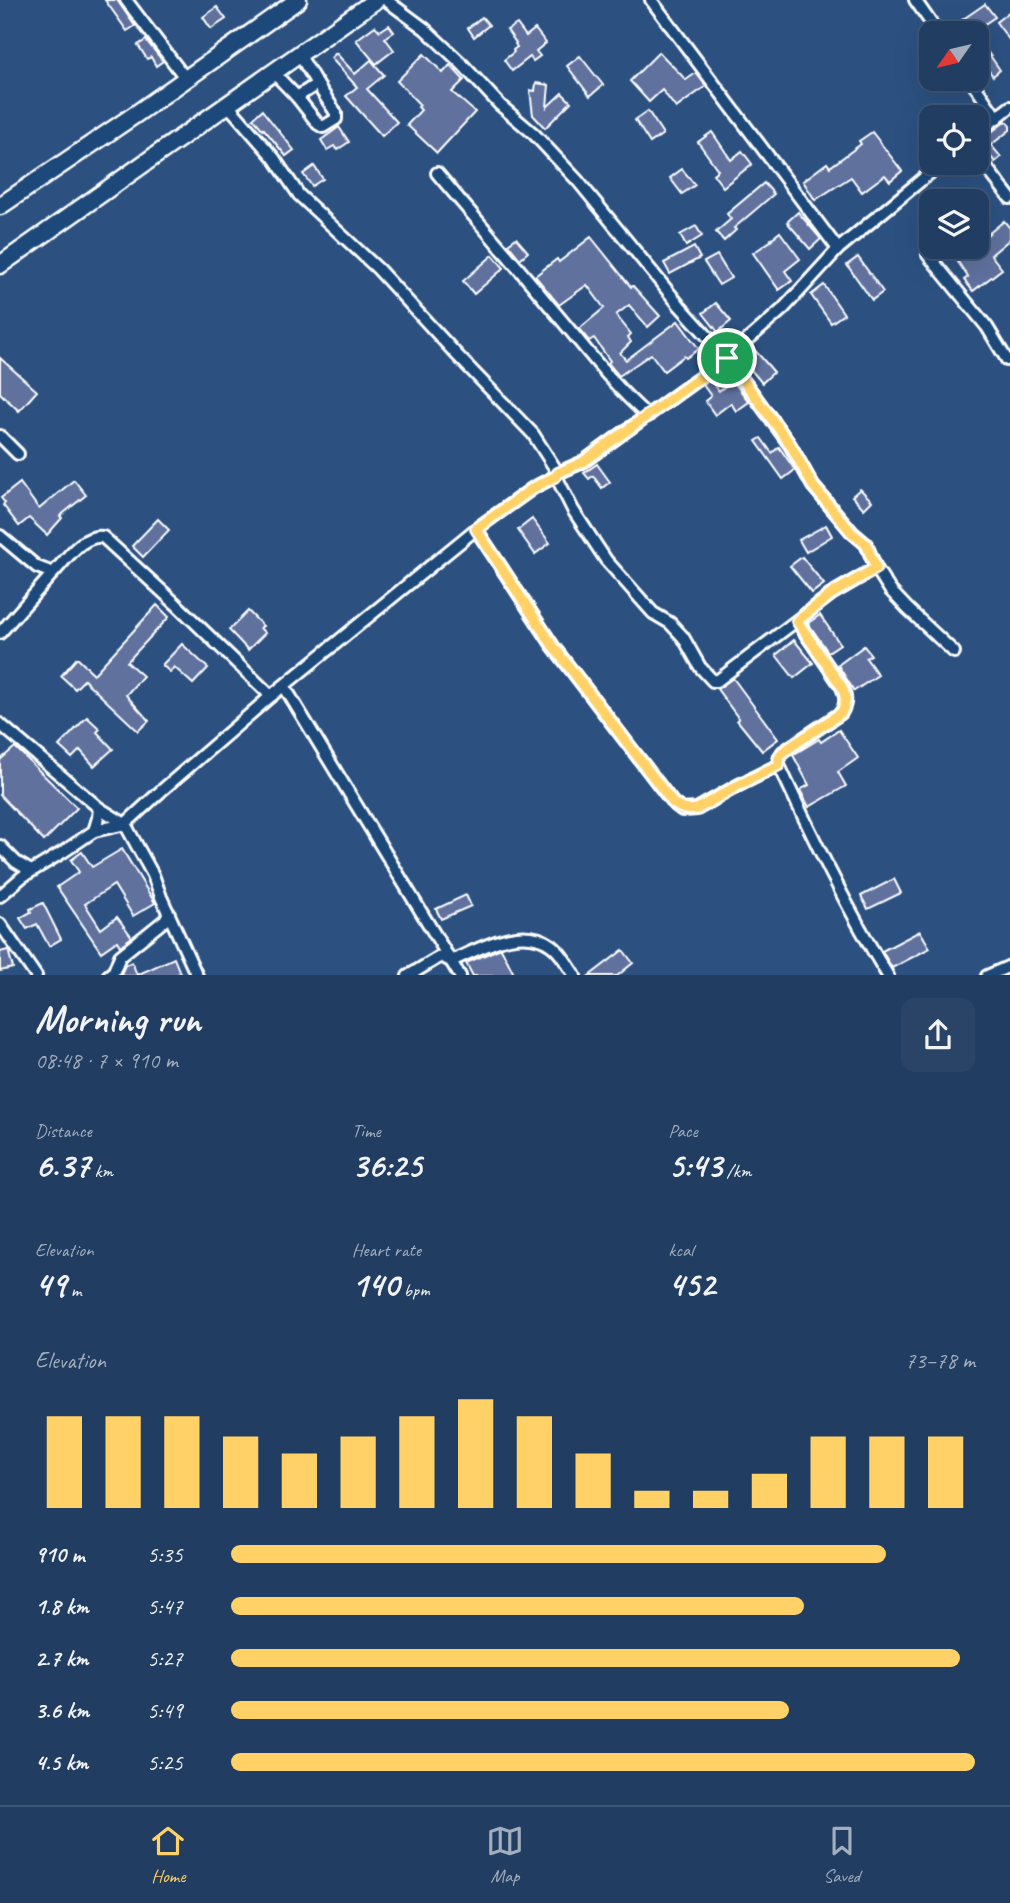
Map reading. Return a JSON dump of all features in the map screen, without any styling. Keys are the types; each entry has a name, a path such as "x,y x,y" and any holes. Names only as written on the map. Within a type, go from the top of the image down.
{"highway":[{"path":"0,206 298,0"},
{"path":"0,265 376,0"}],"street":[{"path":"126,0 186,79"},
{"path":"386,0 425,29 500,105 534,134 578,181 680,306 727,358 790,444 813,486 852,533 866,544 876,568 890,590 954,652"},
{"path":"651,0 838,249"},
{"path":"915,0 930,21"},
{"path":"273,72 318,124 323,127 336,119 336,113 299,54"},
{"path":"297,97 317,84"},
{"path":"978,91 997,118"},
{"path":"227,104 274,158 299,195 378,269 533,434 557,475 573,510 606,560 653,613 670,623 683,637 700,667 711,680 717,681 833,593 876,568"},
{"path":"989,124 1010,107"},
{"path":"989,171 1010,198"},
{"path":"437,173 590,356 628,399 648,416"},
{"path":"0,896 31,872 94,831 125,824 271,696 476,529 533,488 583,462 727,358 783,309 838,249 927,175"},
{"path":"932,259 987,327 1007,360 1010,360"},
{"path":"0,436 18,454"},
{"path":"476,529 553,646 673,803 682,810 697,809 779,765"},
{"path":"0,536 37,567 53,573"},
{"path":"0,633 80,545 98,536 103,537 271,696"},
{"path":"797,621 842,687 846,698 845,707 841,713 783,752 779,765 844,895 888,975"},
{"path":"284,687 460,975"},
{"path":"0,724 99,808 125,824 153,875 197,975"},
{"path":"94,831 99,808"},
{"path":"0,846 31,872"},
{"path":"108,975 114,971 120,956 170,914"},
{"path":"0,924 36,975"},
{"path":"451,961 497,941 517,936 531,937 554,946 575,975"},
{"path":"408,975 441,956 451,961"},
{"path":"987,975 1010,966"}],"building":[{"path":"105,0 117,0 135,26 127,31"},
{"path":"985,4 995,17 989,21 960,21"},
{"path":"217,7 226,19 211,29 203,17"},
{"path":"1010,11 1010,41 996,22"},
{"path":"482,17 489,25 474,37 468,28"},
{"path":"517,24 526,36 535,29 546,43 536,51 540,56 533,61 530,57 512,71 504,60 517,47 507,30"},
{"path":"389,25 394,32 385,38 394,50 376,64 356,40 375,26 380,31"},
{"path":"146,40 163,61 156,66 151,57 147,59 138,45"},
{"path":"659,52 686,80 696,73 706,86 676,108 662,90 649,102 630,81"},
{"path":"336,53 355,74 371,60 384,75 367,89 397,122 382,136 346,96 357,87 331,58"},
{"path":"424,54 443,73 450,65 464,80 452,92 475,112 437,153 407,125 421,110 418,107 420,105 397,81"},
{"path":"989,54 1000,70 993,76 989,71"},
{"path":"580,56 603,85 590,96 567,66"},
{"path":"536,83 549,85 547,107 562,93 571,102 545,128 533,115 530,90 535,91"},
{"path":"262,110 294,150 286,156 253,118"},
{"path":"648,111 663,134 650,143 635,120"},
{"path":"1006,121 1010,126 1010,130 991,145 1001,157 995,162 989,155 989,134"},
{"path":"339,127 349,142 337,150 334,146 327,150 321,140"},
{"path":"712,132 731,160 742,151 752,164 723,187 713,174 718,170 698,142"},
{"path":"872,132 902,171 890,181 885,175 862,192 851,177 815,200 803,181 827,163 830,167 861,144 859,141"},
{"path":"314,166 323,179 312,186 303,174"},
{"path":"682,169 695,185 682,194 670,178"},
{"path":"764,183 774,194 734,228 736,230 724,241 716,232 731,219 727,214"},
{"path":"798,212 821,239 810,249 787,222"},
{"path":"1004,221 1010,228 1010,239 991,255 1002,269 973,291 964,280 968,277 956,259 989,259 989,233"},
{"path":"696,226 702,236 686,246 680,235"},
{"path":"780,232 800,259 785,271 792,281 779,290 753,253"},
{"path":"591,237 631,287 633,286 660,316 648,327 629,305 616,315 631,334 628,337 631,342 620,353 626,360 678,321 699,349 664,371 651,354 619,376 594,338 589,341 579,329 604,308 587,285 559,305 535,276 557,259 559,262"},
{"path":"516,238 528,252 520,259 508,244"},
{"path":"694,247 700,258 670,274 664,263"},
{"path":"493,255 504,268 474,294 463,281"},
{"path":"717,255 731,278 719,285 704,262"},
{"path":"858,257 883,292 872,300 847,265"},
{"path":"824,285 844,314 831,323 811,295"},
{"path":"716,303 731,321 718,332 703,313"},
{"path":"753,348 774,372 762,383 741,358"},
{"path":"0,358 37,391 19,411 0,393"},
{"path":"710,380 719,391 733,381 749,402 736,411 731,403 715,415 705,401 711,396 703,385"},
{"path":"761,438 772,453 779,447 795,470 783,479 756,441"},
{"path":"597,464 610,482 602,488 593,476 589,479 584,473"},
{"path":"74,480 86,495 60,516 62,518 47,535 29,518 19,526 3,505 5,503 1,498 20,483 39,509"},
{"path":"860,489 872,501 864,509 852,496"},
{"path":"158,519 169,530 143,557 132,546"},
{"path":"532,519 550,543 535,554 518,530"},
{"path":"826,525 832,536 806,552 799,540"},
{"path":"802,557 824,584 812,593 790,566"},
{"path":"157,605 169,617 127,662 143,676 126,695 149,721 138,731 84,680 75,689 61,676 77,658 94,674"},
{"path":"248,611 263,626 260,628 265,633 248,650 229,630"},
{"path":"820,615 840,644 828,652 808,623"},
{"path":"794,640 813,663 794,678 776,655"},
{"path":"182,644 208,668 193,684 174,667 170,672 162,665"},
{"path":"864,646 871,655 866,658 878,675 854,691 838,665"},
{"path":"733,678 778,739 762,751 717,689"},
{"path":"87,717 100,729 97,732 113,749 94,766 80,750 72,758 59,746"},
{"path":"839,730 858,758 838,772 846,786 809,807 800,790 809,785 793,755"},
{"path":"15,747 77,808 44,841 0,795 0,760"},
{"path":"122,849 155,903 133,916 114,885 85,904 101,929 117,917 132,937 120,946 117,941 101,952 57,887 79,872 71,860 82,852 92,867"},
{"path":"894,879 901,893 868,909 861,896"},
{"path":"466,895 471,906 441,919 436,909"},
{"path":"43,903 61,939 49,946 37,924 27,929 20,918"},
{"path":"920,931 930,948 892,968 882,951"},
{"path":"501,948 514,975 472,975 466,963"},
{"path":"8,950 13,968 0,971 0,952"},
{"path":"623,950 633,963 618,975 590,975"},
{"path":"174,958 180,973 177,975 137,975"},
{"path":"132,962 137,975 122,975 125,965"}],"route":[{"path":"727,358 790,444 813,486 852,533 866,544 876,568 833,593 797,621 842,687 846,698 841,713 783,752 779,765 690,811 682,810 673,803 553,646 476,529 533,488 583,462 727,358"}]}
